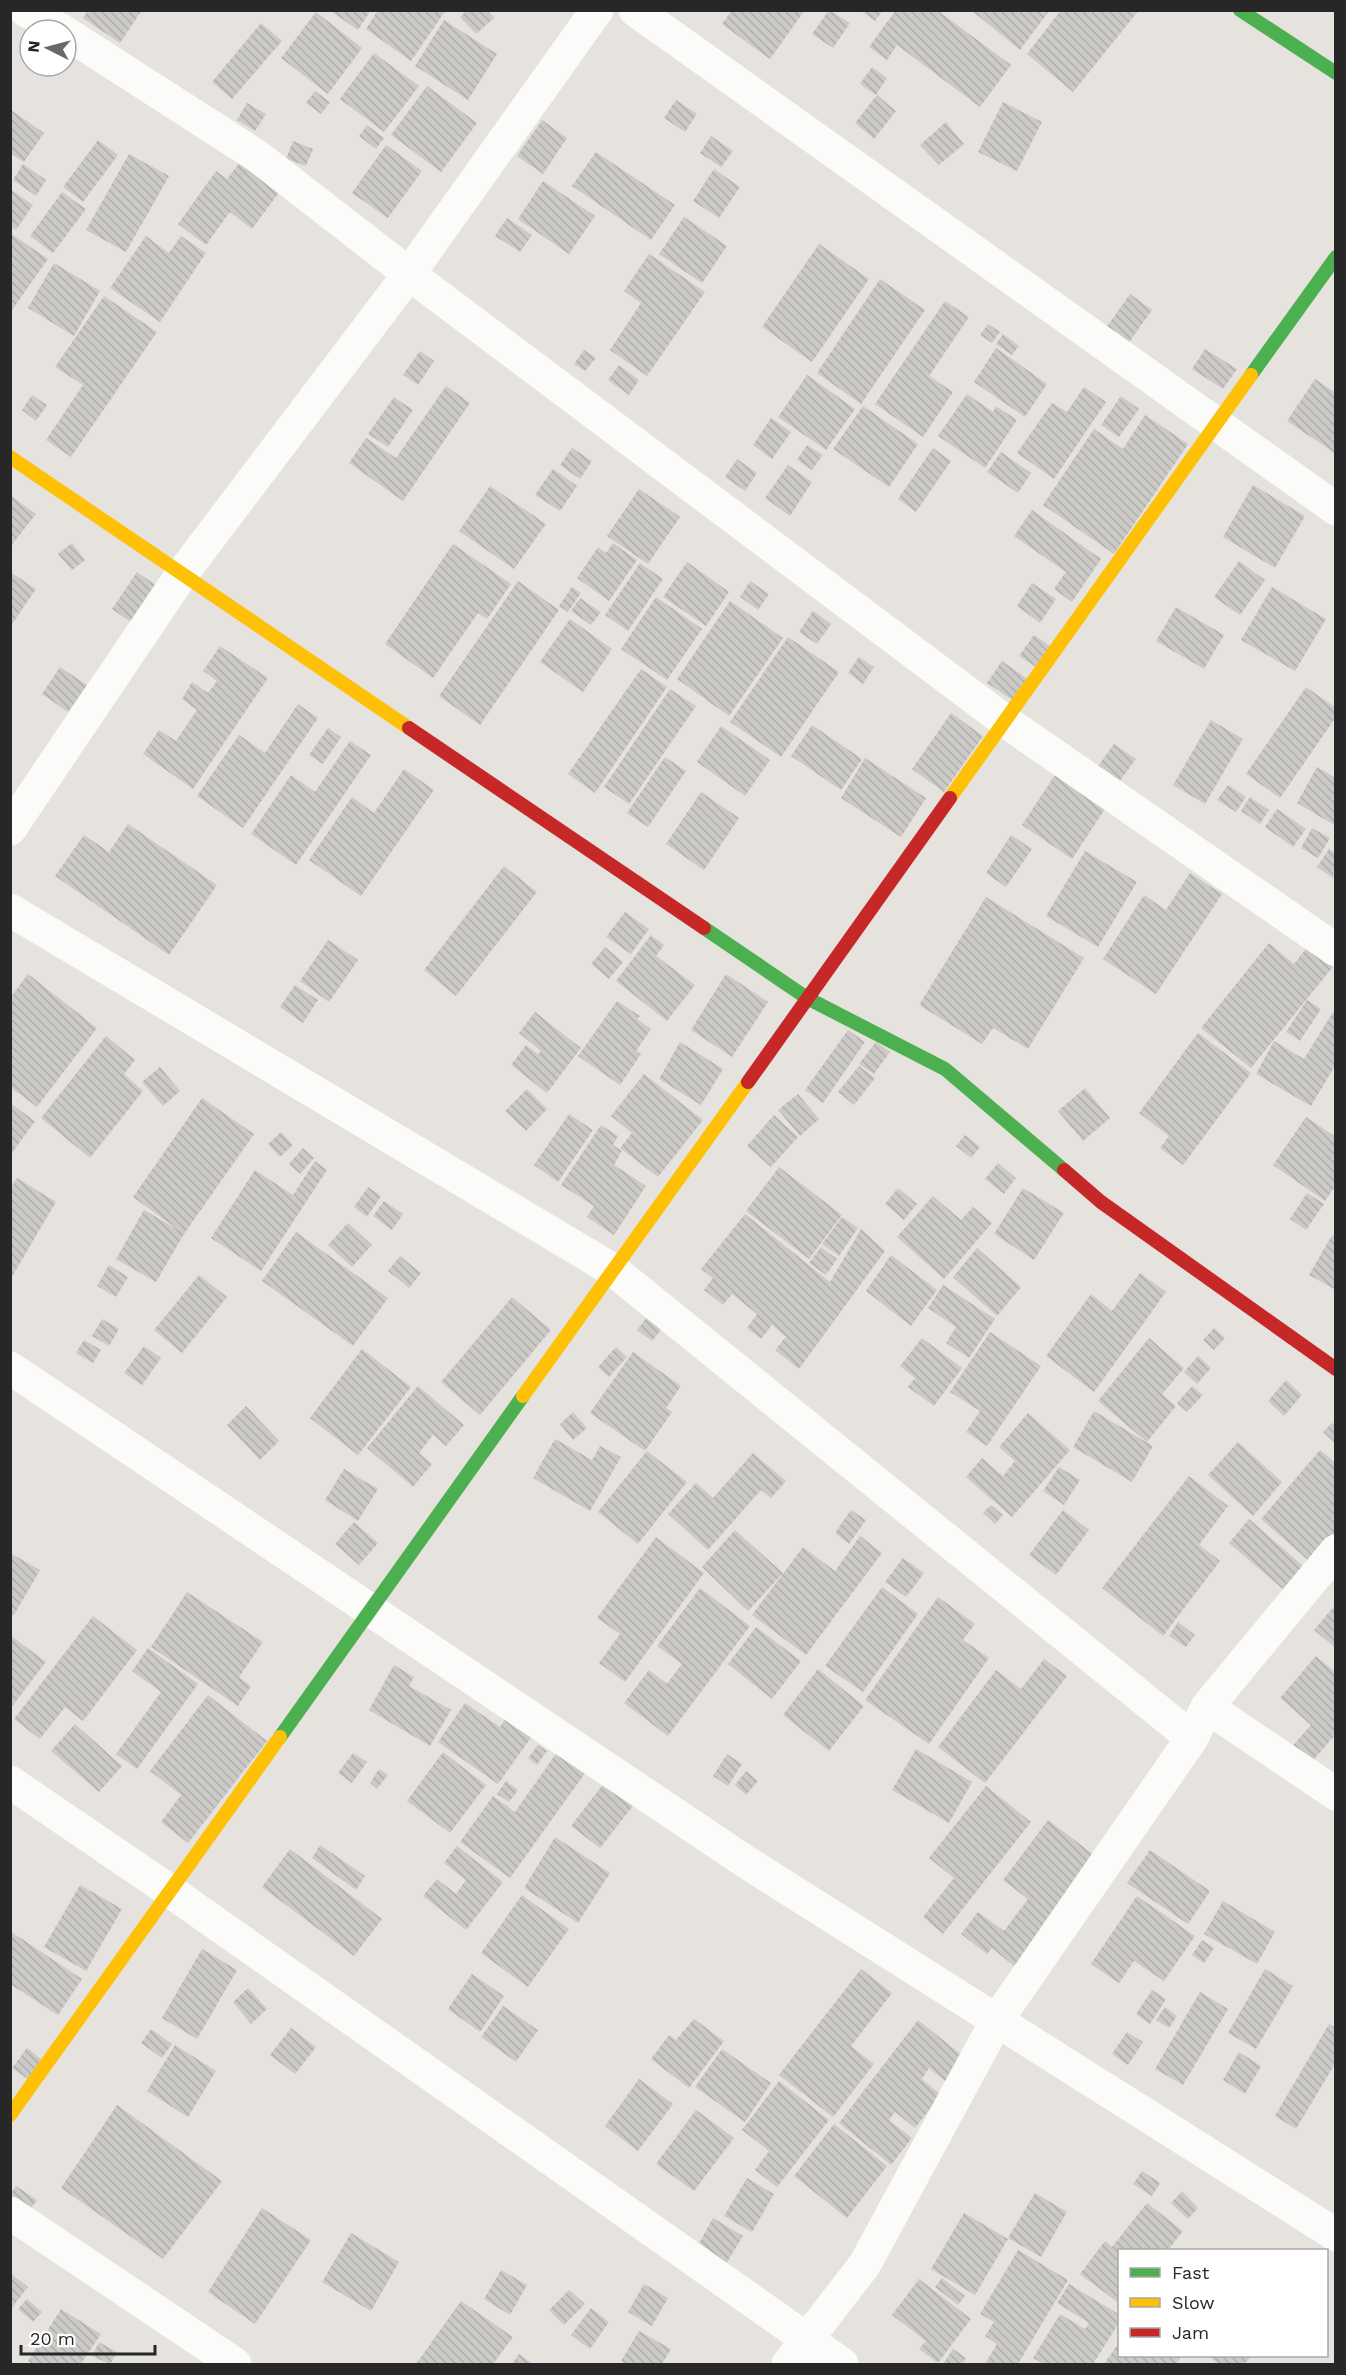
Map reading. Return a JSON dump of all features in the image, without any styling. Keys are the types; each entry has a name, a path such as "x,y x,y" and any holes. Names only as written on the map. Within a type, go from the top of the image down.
{"street":[{"path":"25,10 39,18"},
{"path":"10,829 182,574 409,274 597,10"},
{"path":"635,10 1335,509"},
{"path":"1240,10 1335,73"},
{"path":"78,41 257,156 409,274 1005,721 1335,950"},
{"path":"10,2115 1335,257"},
{"path":"10,457 807,998 945,1069 1101,1202 1335,1369"},
{"path":"10,910 613,1270 1192,1738"},
{"path":"10,1368 746,1862 1335,2235"},
{"path":"797,2353 865,2264 996,2020 1192,1738 1208,1707 1335,1551"},
{"path":"1208,1707 1335,1794"},
{"path":"10,1782 170,1891 797,2353 842,2364"},
{"path":"10,2213 235,2364"}],"building":[{"path":"88,10 142,10 120,43 83,18"},
{"path":"329,10 371,10 358,30"},
{"path":"378,10 446,10 411,61 366,29"},
{"path":"467,10 487,10 494,18 476,34 460,17"},
{"path":"732,10 805,10 770,59 722,24"},
{"path":"829,10 850,23 833,48 812,34"},
{"path":"860,10 883,10 875,21"},
{"path":"896,10 937,10 1011,65 980,107 897,45 887,60 869,47"},
{"path":"971,10 1050,10 1020,50"},
{"path":"1061,10 1139,10 1073,92 1027,54"},
{"path":"316,12 362,48 328,94 281,58"},
{"path":"444,20 497,54 468,100 415,66"},
{"path":"261,23 282,41 232,99 212,82"},
{"path":"374,53 419,86 384,132 340,99"},
{"path":"872,67 887,78 876,95 860,84"},
{"path":"427,86 477,123 441,172 391,135"},
{"path":"315,91 330,102 321,114 306,103"},
{"path":"877,95 896,111 874,139 855,123"},
{"path":"676,100 697,114 685,132 664,118"},
{"path":"1003,102 1042,122 1017,171 978,152"},
{"path":"247,103 266,114 255,131 237,120"},
{"path":"11,110 44,133 24,162 10,153"},
{"path":"542,120 567,138 543,174 517,156"},
{"path":"946,122 964,144 939,165 920,145"},
{"path":"367,125 384,138 376,149 359,136"},
{"path":"711,136 733,151 721,167 700,153"},
{"path":"98,140 118,155 83,202 63,187"},
{"path":"293,141 313,149 306,166 286,159"},
{"path":"386,145 422,171 388,218 352,193"},
{"path":"596,152 675,205 651,240 572,186"},
{"path":"129,154 169,176 126,252 86,230"},
{"path":"243,158 283,187 252,229 230,212 206,245 178,224 216,171 227,179"},
{"path":"23,164 46,180 36,196 13,180"},
{"path":"714,169 740,187 719,218 693,201"},
{"path":"543,181 595,216 569,254 518,219"},
{"path":"10,189 33,205 16,230 10,226"},
{"path":"62,192 86,209 53,253 30,236"},
{"path":"684,217 727,246 702,283 659,254"},
{"path":"507,218 532,235 520,252 495,236"},
{"path":"10,233 48,259 10,313"},
{"path":"146,236 169,253 181,236 206,253 160,322 110,288"},
{"path":"819,244 869,279 812,362 762,327"},
{"path":"649,254 705,292 647,376 610,350 641,303 624,291"},
{"path":"54,263 100,291 74,336 28,308"},
{"path":"880,279 925,310 861,404 817,373"},
{"path":"1130,294 1152,310 1128,344 1106,328"},
{"path":"104,296 157,332 71,457 46,440 83,385 55,367"},
{"path":"945,301 969,317 929,376 953,392 923,437 875,404"},
{"path":"988,324 1000,332 992,343 980,335"},
{"path":"1003,334 1019,346 1012,355 996,344"},
{"path":"996,348 1047,384 1025,417 974,382"},
{"path":"1205,349 1237,369 1223,389 1192,369"},
{"path":"584,350 596,358 585,371 574,364"},
{"path":"420,351 434,361 418,385 403,375"},
{"path":"619,365 639,380 629,395 608,380"},
{"path":"807,375 855,409 826,450 778,417"},
{"path":"1315,379 1336,393 1336,454 1287,421"},
{"path":"446,386 470,403 403,501 349,463 366,438 396,458"},
{"path":"1084,387 1106,402 1054,479 1017,453 1052,403 1067,412"},
{"path":"967,394 993,412 996,406 1017,420 985,468 938,436"},
{"path":"32,395 47,405 36,421 22,410"},
{"path":"1121,396 1139,409 1119,437 1101,425"},
{"path":"394,397 413,410 388,447 368,434"},
{"path":"863,406 918,444 889,487 833,449"},
{"path":"1145,415 1188,444 1114,554 1043,505 1094,429 1123,449"},
{"path":"771,418 791,432 772,459 753,445"},
{"path":"807,445 823,455 812,470 797,460"},
{"path":"572,448 592,461 580,479 560,465"},
{"path":"933,448 951,461 916,512 898,499"},
{"path":"1001,452 1031,473 1018,493 987,472"},
{"path":"737,459 757,473 745,491 725,477"},
{"path":"788,465 812,482 790,516 765,498"},
{"path":"553,469 577,486 560,511 535,495"},
{"path":"1253,485 1305,516 1275,568 1223,537"},
{"path":"490,486 546,524 514,569 459,531"},
{"path":"639,489 680,517 648,564 607,536"},
{"path":"10,495 36,514 10,547"},
{"path":"1032,510 1101,559 1072,602 1054,589 1066,572 1014,536"},
{"path":"72,543 85,560 72,570 58,554"},
{"path":"613,543 637,560 609,601 577,578 598,547 606,553"},
{"path":"453,544 511,584 487,619 478,613 433,678 385,644"},
{"path":"1239,561 1265,580 1240,615 1214,597"},
{"path":"687,562 729,592 706,626 663,597"},
{"path":"640,563 663,579 628,631 605,615"},
{"path":"10,572 36,589 10,627"},
{"path":"137,572 160,588 135,625 112,609"},
{"path":"518,581 559,610 480,725 439,696"},
{"path":"750,581 769,594 758,610 740,597"},
{"path":"1032,583 1056,599 1040,623 1017,606"},
{"path":"572,587 581,593 568,612 559,606"},
{"path":"1272,587 1326,619 1295,671 1241,640"},
{"path":"656,597 702,629 667,680 621,649"},
{"path":"580,598 601,612 591,625 571,611"},
{"path":"730,601 783,638 729,716 677,679"},
{"path":"1176,607 1224,635 1204,669 1156,641"},
{"path":"813,611 831,624 817,644 799,632"},
{"path":"570,619 612,649 583,692 540,662"},
{"path":"1034,635 1056,650 1042,671 1019,656"},
{"path":"788,637 839,672 781,757 730,722"},
{"path":"220,646 268,678 193,789 143,754 159,730 176,741 197,710 182,699 192,682 208,693 217,681 203,671"},
{"path":"859,657 874,667 863,684 848,673"},
{"path":"1002,661 1029,680 1014,701 987,683"},
{"path":"60,667 87,685 68,712 42,694"},
{"path":"641,669 667,687 595,793 568,774"},
{"path":"1306,687 1336,708 1336,717 1280,798 1246,774"},
{"path":"670,689 696,706 629,804 604,787"},
{"path":"298,704 318,718 243,828 197,796 239,735 265,753"},
{"path":"951,713 983,736 944,792 912,769"},
{"path":"1211,720 1243,739 1205,804 1173,785"},
{"path":"812,725 862,759 841,790 791,756"},
{"path":"721,726 770,760 745,796 697,762"},
{"path":"328,728 341,737 323,764 309,755"},
{"path":"350,741 371,755 296,865 251,834 291,775 315,792"},
{"path":"1114,744 1136,759 1119,782 1098,766"},
{"path":"665,757 686,771 648,827 627,813"},
{"path":"865,758 926,798 901,837 841,798"},
{"path":"1317,767 1336,778 1336,826 1297,803"},
{"path":"404,769 434,790 361,896 309,860 352,797 374,813"},
{"path":"1059,769 1109,803 1072,859 1022,825"},
{"path":"1228,785 1246,797 1236,812 1217,800"},
{"path":"701,792 739,818 704,870 666,844"},
{"path":"1250,797 1269,810 1260,824 1241,811"},
{"path":"1277,809 1306,829 1293,847 1265,827"},
{"path":"128,824 217,885 169,955 55,876 84,835 109,852"},
{"path":"1312,828 1330,838 1318,858 1301,848"},
{"path":"1011,835 1032,849 1006,887 986,873"},
{"path":"1329,849 1336,853 1333,878 1317,867"},
{"path":"1085,851 1137,882 1098,947 1046,916"},
{"path":"504,866 537,892 456,996 424,970"},
{"path":"1190,873 1222,894 1156,994 1103,959 1144,895 1166,910"},
{"path":"986,897 1084,958 1028,1049 993,1028 982,1044 919,1005"},
{"path":"625,912 649,929 631,954 606,937"},
{"path":"651,935 664,945 656,956 695,985 667,1021 616,981"},
{"path":"328,940 358,960 329,1002 300,981"},
{"path":"1313,940 1336,963 1251,1068 1201,1028 1269,943 1294,964"},
{"path":"605,947 623,962 609,979 591,964"},
{"path":"28,974 97,1028 37,1107 10,1087 10,998"},
{"path":"726,974 768,1002 732,1057 691,1030"},
{"path":"295,985 318,1000 303,1023 280,1007"},
{"path":"1307,1000 1321,1009 1300,1041 1286,1032"},
{"path":"617,1001 640,1016 637,1019 651,1029 636,1051 641,1054 620,1085 578,1056"},
{"path":"1336,1007 1336,1064 1311,1106 1256,1074 1274,1041 1304,1059"},
{"path":"535,1012 581,1048 547,1093 511,1065 526,1045 538,1054 541,1051 519,1033"},
{"path":"848,1030 865,1042 823,1103 805,1090"},
{"path":"1198,1033 1251,1073 1183,1165 1160,1148 1169,1136 1139,1113"},
{"path":"106,1036 135,1060 124,1074 143,1091 90,1158 41,1118"},
{"path":"680,1042 723,1069 701,1105 659,1079"},
{"path":"876,1042 890,1052 874,1074 859,1064"},
{"path":"859,1066 875,1078 854,1105 838,1092"},
{"path":"160,1067 180,1091 163,1106 142,1082"},
{"path":"644,1074 703,1120 658,1177 620,1148 632,1133 611,1116"},
{"path":"1085,1088 1110,1118 1083,1141 1058,1111"},
{"path":"527,1089 547,1109 526,1131 505,1111"},
{"path":"798,1094 819,1119 800,1136 778,1110"},
{"path":"202,1098 254,1134 184,1234 156,1282 116,1259 144,1210 180,1231 133,1197"},
{"path":"10,1103 35,1121 10,1156"},
{"path":"569,1114 593,1130 558,1182 534,1165"},
{"path":"774,1115 798,1137 771,1167 747,1146"},
{"path":"1306,1117 1336,1137 1336,1185 1325,1201 1273,1165"},
{"path":"601,1125 618,1136 613,1145 622,1151 614,1165 646,1186 614,1235 587,1217 594,1206 561,1185"},
{"path":"281,1132 293,1145 280,1157 268,1144"},
{"path":"965,1135 980,1147 971,1158 956,1146"},
{"path":"303,1148 314,1158 300,1174 289,1164"},
{"path":"315,1161 327,1170 261,1271 211,1238 255,1170 293,1195"},
{"path":"998,1163 1016,1178 1004,1194 985,1179"},
{"path":"779,1167 842,1215 809,1259 746,1211"},
{"path":"17,1178 56,1202 10,1280 10,1189"},
{"path":"368,1187 381,1196 367,1217 354,1207"},
{"path":"898,1188 917,1204 904,1220 885,1204"},
{"path":"1023,1188 1064,1213 1034,1260 994,1234"},
{"path":"1307,1193 1324,1204 1306,1230 1290,1219"},
{"path":"933,1196 961,1220 973,1207 992,1223 944,1279 897,1237"},
{"path":"384,1201 403,1214 392,1230 373,1216"},
{"path":"745,1214 830,1282 861,1229 885,1251 799,1369 775,1350 786,1337 772,1325 761,1339 747,1328 757,1314 732,1294 723,1305 704,1290 713,1278 701,1269"},
{"path":"842,1217 858,1228 839,1256 822,1244"},
{"path":"348,1223 372,1245 352,1267 328,1245"},
{"path":"296,1232 388,1298 353,1346 262,1281"},
{"path":"1332,1235 1336,1237 1336,1290 1309,1275"},
{"path":"821,1247 837,1259 826,1275 809,1263"},
{"path":"977,1248 1021,1287 997,1316 953,1277"},
{"path":"891,1255 937,1290 911,1326 866,1291"},
{"path":"400,1256 421,1273 409,1288 388,1271"},
{"path":"109,1265 128,1277 116,1297 97,1286"},
{"path":"1140,1273 1166,1292 1094,1392 1046,1356 1091,1294 1112,1311"},
{"path":"199,1275 227,1297 182,1353 154,1330"},
{"path":"943,1285 995,1319 969,1358 946,1343 956,1327 928,1308"},
{"path":"512,1297 551,1330 480,1415 441,1382"},
{"path":"650,1313 665,1325 652,1341 637,1330"},
{"path":"102,1319 119,1329 109,1346 92,1336"},
{"path":"1214,1328 1225,1338 1214,1350 1203,1340"},
{"path":"990,1332 1041,1366 987,1446 966,1432 980,1411 950,1392"},
{"path":"922,1338 962,1368 934,1406 908,1387 915,1378 900,1366"},
{"path":"1149,1338 1184,1368 1162,1394 1176,1406 1147,1442 1098,1401"},
{"path":"84,1340 101,1350 93,1363 76,1353"},
{"path":"144,1346 161,1358 142,1385 124,1373"},
{"path":"616,1347 627,1357 609,1377 598,1367"},
{"path":"362,1349 411,1387 358,1455 310,1418"},
{"path":"633,1352 681,1386 666,1408 672,1412 645,1451 590,1413"},
{"path":"1198,1356 1211,1368 1197,1384 1184,1372"},
{"path":"1286,1380 1302,1395 1284,1416 1268,1401"},
{"path":"418,1386 464,1425 446,1446 433,1435 419,1453 432,1464 413,1487 367,1448"},
{"path":"1192,1386 1203,1395 1187,1412 1177,1403"},
{"path":"246,1406 279,1441 260,1460 227,1425"},
{"path":"1094,1411 1153,1446 1132,1482 1073,1447"},
{"path":"573,1412 587,1428 573,1440 560,1424"},
{"path":"1028,1413 1070,1450 1012,1517 966,1477 982,1458 1003,1476 1015,1461 999,1447"},
{"path":"1332,1423 1336,1426 1336,1444 1323,1432"},
{"path":"555,1439 592,1460 600,1446 621,1457 590,1511 533,1478"},
{"path":"1238,1442 1282,1482 1253,1516 1208,1475"},
{"path":"1320,1450 1336,1463 1336,1531 1309,1561 1261,1519"},
{"path":"647,1451 687,1482 638,1544 598,1512"},
{"path":"753,1453 786,1481 771,1498 761,1490 708,1550 668,1514 696,1483 713,1498"},
{"path":"1059,1467 1080,1480 1064,1505 1043,1491"},
{"path":"344,1469 378,1489 358,1521 325,1500"},
{"path":"1189,1476 1228,1506 1199,1545 1220,1561 1163,1636 1102,1588"},
{"path":"991,1505 1003,1515 995,1524 983,1513"},
{"path":"851,1510 866,1520 849,1544 835,1533"},
{"path":"1063,1510 1089,1530 1056,1575 1029,1555"},
{"path":"1249,1519 1303,1566 1283,1589 1229,1543"},
{"path":"354,1522 378,1543 359,1565 335,1544"},
{"path":"735,1530 783,1573 748,1611 702,1567"},
{"path":"860,1536 882,1553 806,1655 752,1615 803,1547 835,1571"},
{"path":"656,1537 704,1573 625,1682 599,1663 620,1634 597,1618"},
{"path":"10,1553 40,1570 14,1615 10,1613"},
{"path":"903,1558 924,1573 906,1597 885,1582"},
{"path":"882,1587 918,1614 863,1692 825,1666"},
{"path":"700,1588 750,1626 668,1736 624,1703 649,1670 667,1684 682,1664 657,1646"},
{"path":"187,1592 263,1642 239,1677 251,1686 238,1706 151,1647"},
{"path":"938,1597 975,1624 963,1640 989,1658 929,1744 865,1700"},
{"path":"1336,1604 1336,1648 1314,1630"},
{"path":"93,1616 137,1650 83,1721 65,1707 40,1739 14,1719"},
{"path":"1178,1622 1195,1635 1186,1647 1169,1636"},
{"path":"756,1627 801,1661 772,1699 728,1664"},
{"path":"10,1635 46,1662 10,1709"},
{"path":"148,1648 198,1684 137,1769 116,1754 161,1692 132,1671"},
{"path":"1316,1656 1336,1673 1336,1734 1308,1766 1289,1750 1311,1725 1280,1698"},
{"path":"1044,1659 1067,1676 985,1783 938,1747 996,1670 1021,1689"},
{"path":"394,1665 414,1677 409,1686 451,1710 430,1746 369,1710"},
{"path":"818,1669 864,1706 829,1751 783,1715"},
{"path":"208,1695 267,1741 188,1843 161,1822 181,1795 150,1771"},
{"path":"465,1703 500,1727 509,1713 535,1732 498,1784 438,1742"},
{"path":"75,1724 122,1766 99,1792 51,1751"},
{"path":"538,1745 547,1751 537,1765 528,1758"},
{"path":"560,1748 588,1769 510,1878 460,1842 493,1796 515,1812"},
{"path":"916,1749 972,1782 949,1823 892,1790"},
{"path":"443,1752 486,1785 450,1833 407,1801"},
{"path":"353,1753 367,1762 352,1783 338,1773"},
{"path":"727,1754 742,1764 728,1786 713,1776"},
{"path":"379,1769 388,1775 377,1789 370,1783"},
{"path":"746,1771 758,1781 746,1795 735,1785"},
{"path":"506,1781 518,1790 509,1802 497,1794"},
{"path":"604,1783 633,1806 600,1848 571,1826"},
{"path":"986,1786 1031,1822 943,1934 923,1917 954,1878 929,1858"},
{"path":"1048,1820 1098,1858 1015,1967 992,1948 987,1954 961,1934 978,1912 1004,1931 1028,1899 1003,1880"},
{"path":"555,1837 610,1873 578,1923 524,1888"},
{"path":"320,1845 365,1876 356,1890 312,1858"},
{"path":"457,1846 503,1882 466,1930 423,1896 437,1879 456,1894 466,1880 444,1863"},
{"path":"290,1849 382,1919 354,1956 262,1887"},
{"path":"1150,1850 1210,1891 1188,1924 1127,1883"},
{"path":"80,1885 122,1909 86,1971 44,1947"},
{"path":"522,1895 569,1929 528,1987 481,1953"},
{"path":"1137,1896 1195,1936 1164,1981 1134,1961 1119,1983 1091,1964"},
{"path":"1223,1901 1275,1932 1257,1964 1204,1934"},
{"path":"10,1931 82,1979 58,2015 10,1984"},
{"path":"1202,1940 1214,1948 1204,1963 1192,1955"},
{"path":"202,1949 237,1970 197,2039 162,2018"},
{"path":"861,1969 892,1993 851,2046 874,2064 833,2117 779,2075"},
{"path":"1265,1969 1293,1986 1256,2049 1228,2033"},
{"path":"472,1974 504,1996 480,2032 448,2009"},
{"path":"248,1988 267,2009 251,2024 233,2002"},
{"path":"1152,1990 1166,1999 1150,2024 1136,2014"},
{"path":"1200,1992 1228,2009 1183,2085 1155,2069"},
{"path":"503,2006 538,2030 516,2062 481,2037"},
{"path":"1165,2007 1177,2016 1169,2028 1156,2020"},
{"path":"694,2019 724,2041 689,2088 651,2059 669,2035 676,2040"},
{"path":"918,2020 968,2060 949,2084 929,2068 922,2079 941,2095 915,2128 895,2112 889,2120 912,2138 891,2165 839,2123"},
{"path":"1329,2024 1336,2028 1336,2062 1296,2129 1275,2116"},
{"path":"291,2028 316,2047 295,2074 270,2055"},
{"path":"151,2029 172,2044 162,2058 141,2043"},
{"path":"1127,2032 1143,2042 1128,2065 1112,2054"},
{"path":"175,2045 216,2071 188,2117 147,2091"},
{"path":"27,2048 46,2063 32,2082 12,2068"},
{"path":"722,2049 771,2083 745,2122 695,2087"},
{"path":"1239,2052 1261,2066 1245,2094 1223,2080"},
{"path":"639,2079 673,2104 638,2151 605,2126"},
{"path":"779,2081 829,2120 777,2187 755,2170 769,2151 742,2130"},
{"path":"117,2105 222,2181 163,2259 61,2188"},
{"path":"696,2110 734,2138 694,2191 656,2164"},
{"path":"834,2124 887,2166 847,2218 794,2176"},
{"path":"1142,2171 1160,2183 1152,2196 1133,2184"},
{"path":"747,2178 774,2194 752,2232 724,2216"},
{"path":"16,2186 37,2200 23,2220 10,2211 10,2195"},
{"path":"1182,2191 1198,2208 1188,2219 1171,2203"},
{"path":"1035,2193 1067,2212 1041,2257 1008,2238"},
{"path":"1147,2203 1183,2231 1169,2249 1118,2249 1118,2302 1080,2274 1105,2241 1112,2247"},
{"path":"262,2208 311,2240 255,2324 208,2292"},
{"path":"964,2213 1008,2239 975,2295 931,2269"},
{"path":"713,2218 743,2236 726,2264 697,2247"},
{"path":"351,2233 399,2262 371,2311 322,2282"},
{"path":"1018,2250 1068,2280 1018,2364 985,2364 997,2344 985,2336 994,2322 980,2314"},
{"path":"501,2270 527,2285 510,2315 484,2299"},
{"path":"10,2273 28,2287 10,2310"},
{"path":"942,2278 965,2296 958,2305 935,2287"},
{"path":"919,2279 971,2319 938,2363 919,2349 926,2341 892,2315"},
{"path":"644,2284 668,2298 652,2326 628,2312"},
{"path":"1069,2284 1118,2314 1118,2324 1093,2364 1044,2364 1033,2358 1060,2314 1085,2329 1089,2323 1057,2303"},
{"path":"569,2290 585,2304 564,2325 549,2310"},
{"path":"27,2299 42,2312 33,2322 18,2309"},
{"path":"461,2301 513,2337 493,2364 416,2364"},
{"path":"591,2308 609,2322 590,2349 571,2335"},
{"path":"61,2309 101,2334 81,2364 32,2364 28,2361"},
{"path":"639,2331 671,2349 662,2364 627,2364 621,2361"},
{"path":"99,2342 117,2352 110,2364 92,2356"},
{"path":"1118,2344 1118,2357 1180,2358 1176,2364 1104,2364"},
{"path":"953,2349 966,2358 962,2364 943,2364"},
{"path":"519,2354 533,2364 512,2364"},
{"path":"1209,2357 1251,2357 1244,2364 1219,2364"}],"traffic: fast":[{"path":"1240,10 1336,73"},
{"path":"1251,375 1336,257"},
{"path":"704,928 807,998 945,1069 1064,1170"},
{"path":"280,1737 523,1396"}],"traffic: slow":[{"path":"950,798 1251,375"},
{"path":"10,457 409,728"},
{"path":"523,1396 748,1082"},
{"path":"10,2115 280,1737"}],"traffic: jam":[{"path":"409,728 704,928"},
{"path":"748,1082 950,798"},
{"path":"1064,1170 1101,1202 1336,1369"}]}
